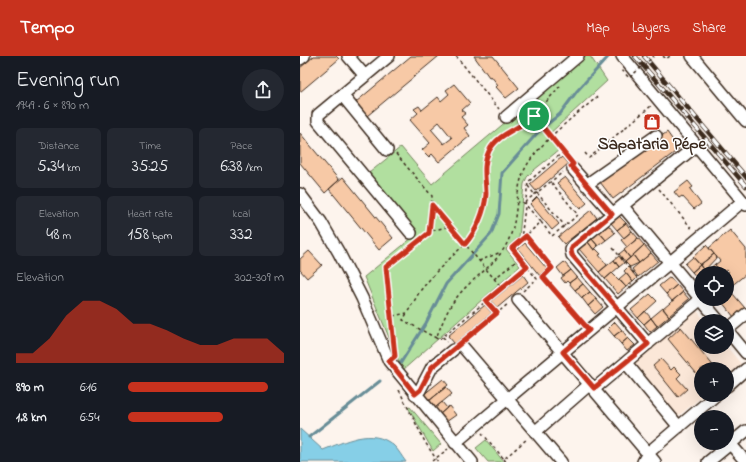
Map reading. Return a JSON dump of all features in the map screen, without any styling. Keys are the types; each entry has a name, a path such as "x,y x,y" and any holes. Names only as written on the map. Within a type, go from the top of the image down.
{"street":[{"path":"300,59 304,56"},
{"path":"348,56 365,76"},
{"path":"389,56 318,115 318,120 411,233"},
{"path":"506,118 578,56"},
{"path":"456,443 699,237 744,203 622,56"},
{"path":"692,56 746,121"},
{"path":"342,95 392,151"},
{"path":"586,185 656,136"},
{"path":"648,344 572,255 571,250 573,246 697,145"},
{"path":"572,168 612,214"},
{"path":"300,194 321,222 339,253 362,298 389,361 472,462"},
{"path":"626,210 694,291"},
{"path":"518,300 592,386 645,457 655,462"},
{"path":"535,432 592,386 626,363 694,305"},
{"path":"707,306 713,314"},
{"path":"734,324 746,314"},
{"path":"734,338 746,353"},
{"path":"415,394 420,390 432,367 461,345 561,462"},
{"path":"626,363 679,427"},
{"path":"734,380 746,369"},
{"path":"645,457 708,402"},
{"path":"734,438 746,430"},
{"path":"734,448 746,462"},
{"path":"708,462 721,450"}],"path":[{"path":"456,56 506,118"},
{"path":"622,70 629,78 654,56"},
{"path":"663,56 666,59 670,56"},
{"path":"540,222 512,248 527,267 439,340 403,320 420,291 434,273 470,239 480,219 486,196 484,167 489,152 497,140 534,116 563,82"},
{"path":"436,338 445,316 457,298 486,269 490,267 501,252 511,234 522,176 528,163 551,137 596,97"},
{"path":"585,153 589,158 659,100"},
{"path":"523,103 573,164 572,168 524,203"},
{"path":"392,151 432,196 429,233"},
{"path":"521,240 524,203 528,182 563,152"},
{"path":"518,202 524,203 552,236 578,215 551,182"},
{"path":"528,186 535,195"},
{"path":"659,189 699,237"},
{"path":"537,193 565,226"},
{"path":"432,205 502,288"},
{"path":"389,361 395,356 386,267 429,233 450,226"},
{"path":"526,236 552,268 543,277 537,279"},
{"path":"613,248 643,284"},
{"path":"478,260 501,252"},
{"path":"494,279 520,258"},
{"path":"543,277 589,330"},
{"path":"461,345 497,313 486,301"},
{"path":"392,316 407,313"},
{"path":"397,387 438,462"},
{"path":"476,426 506,462"},
{"path":"504,459 535,432"},
{"path":"432,461 456,443"}],"shaded area":[{"path":"697,311 699,314 694,314 694,354 733,354 741,364 734,370 734,362 694,362 694,402 695,402 677,417 633,364"}],"green space":[{"path":"584,56 590,56 607,81 547,136 559,150 527,177 524,184 519,237 506,249 520,266 403,370 364,277 418,233 369,173 401,147 432,184"},
{"path":"410,407 441,444 433,451 408,408"},
{"path":"486,440 504,462 488,462 476,448"}],"water":[{"path":"300,429 323,450 349,440 376,437 393,445 406,462 300,462"}],"building":[{"path":"314,56 336,56 339,59 300,92 300,68"},
{"path":"411,56 439,56 367,116 356,102"},
{"path":"474,56 493,56 519,88 506,98 496,87 498,85 491,76 489,77"},
{"path":"454,84 470,103 462,110 466,113 461,117 468,125 464,128 470,136 439,162 432,154 429,157 422,150 430,143 410,120 418,113 414,109 419,106 422,110 438,97 441,101 449,94 446,90","holes":["439,122 452,138 444,144 431,129"]},
{"path":"667,132 679,149 613,199 600,182"},
{"path":"300,133 339,180 325,193 300,163"},
{"path":"562,157 568,164 536,191 530,184"},
{"path":"343,177 393,238 379,250 329,189"},
{"path":"565,177 587,203 580,209 557,183"},
{"path":"688,181 693,187 690,189 701,204 694,209 682,196 679,198 674,192"},
{"path":"537,197 559,224 552,230 530,204"},
{"path":"591,210 597,218 564,244 558,237"},
{"path":"619,216 626,223 617,230 611,223"},
{"path":"626,223 632,231 624,238 617,230"},
{"path":"608,225 615,233 606,240 599,232"},
{"path":"730,230 746,249 746,274 734,284 734,266 716,266 715,265 720,261 709,248"},
{"path":"632,231 638,238 627,247 621,240"},
{"path":"599,232 606,240 598,246 592,239"},
{"path":"638,238 644,245 630,258 624,250"},
{"path":"592,239 598,246 594,250 588,242"},
{"path":"588,242 594,250 596,249 601,254 599,255 607,265 599,272 579,249"},
{"path":"525,243 548,270 540,276 518,249"},
{"path":"644,245 651,253 639,263 633,255"},
{"path":"706,245 714,254 700,265 693,257"},
{"path":"624,250 630,258 625,262 619,254"},
{"path":"309,251 322,265 307,278 300,270 300,259"},
{"path":"651,253 658,261 638,277 632,269"},
{"path":"714,254 717,257 709,266 700,265"},
{"path":"633,255 639,263 630,267 625,262"},
{"path":"619,256 624,263 619,267 614,260"},
{"path":"693,257 700,265 694,266 694,270 692,272 685,264"},
{"path":"614,260 619,267 605,279 599,272"},
{"path":"564,262 571,270 563,276 557,268"},
{"path":"628,267 637,278 633,282 624,271"},
{"path":"571,270 577,277 569,283 567,281 565,283 561,278"},
{"path":"612,273 626,287 618,294 605,279"},
{"path":"626,273 633,282 626,287 619,279"},
{"path":"523,275 528,282 497,308 491,301"},
{"path":"577,277 583,284 575,290 569,283"},
{"path":"670,277 677,285 666,294 659,286"},
{"path":"583,284 590,292 582,298 575,290"},
{"path":"677,285 683,292 672,301 666,294"},
{"path":"590,292 596,299 588,306 582,298"},
{"path":"683,292 689,299 669,316 663,309"},
{"path":"650,294 657,301 638,318 631,310"},
{"path":"734,295 745,308 734,317 734,314 732,314 725,306 734,306"},
{"path":"596,299 603,307 595,314 588,306"},
{"path":"485,305 492,313 455,344 448,336"},
{"path":"663,308 669,316 657,326 651,318"},
{"path":"645,311 651,318 644,324 638,318"},
{"path":"651,318 657,326 650,332 644,324"},
{"path":"615,322 622,330 614,336 608,329"},
{"path":"681,327 694,343 694,354 704,354 710,362 694,362 694,371 668,339"},
{"path":"622,330 628,338 621,344 614,336"},
{"path":"628,338 635,345 627,351 621,344"},
{"path":"661,359 671,370 674,367 681,374 677,378 687,389 678,397 653,366"},
{"path":"443,379 448,385 429,401 423,395"},
{"path":"446,387 452,394 435,408 429,401"},
{"path":"442,402 447,408 440,414 435,408"},
{"path":"449,406 456,415 446,422 440,414"}],"waterway":[{"path":"400,364 426,323 446,284 491,234 499,214 502,173 540,130 560,114 577,91 609,56"},
{"path":"309,437 380,381"}],"railway":[{"path":"635,56 746,186"},
{"path":"644,56 746,177"}],"place":[{"name":"Sapataria Pépe","path":"652,122"}],"route":[{"path":"534,116 573,164 571,166 586,185 612,214 573,246 571,250 572,255 648,344 594,388 563,352 589,330 543,277 552,268 526,236 512,248 527,267 486,301 497,313 432,367 420,390 415,394 399,376 389,361 395,356 386,267 429,233 432,205 465,244 470,239 480,219 486,196 484,167 489,152 497,140 529,121 534,116"}]}
